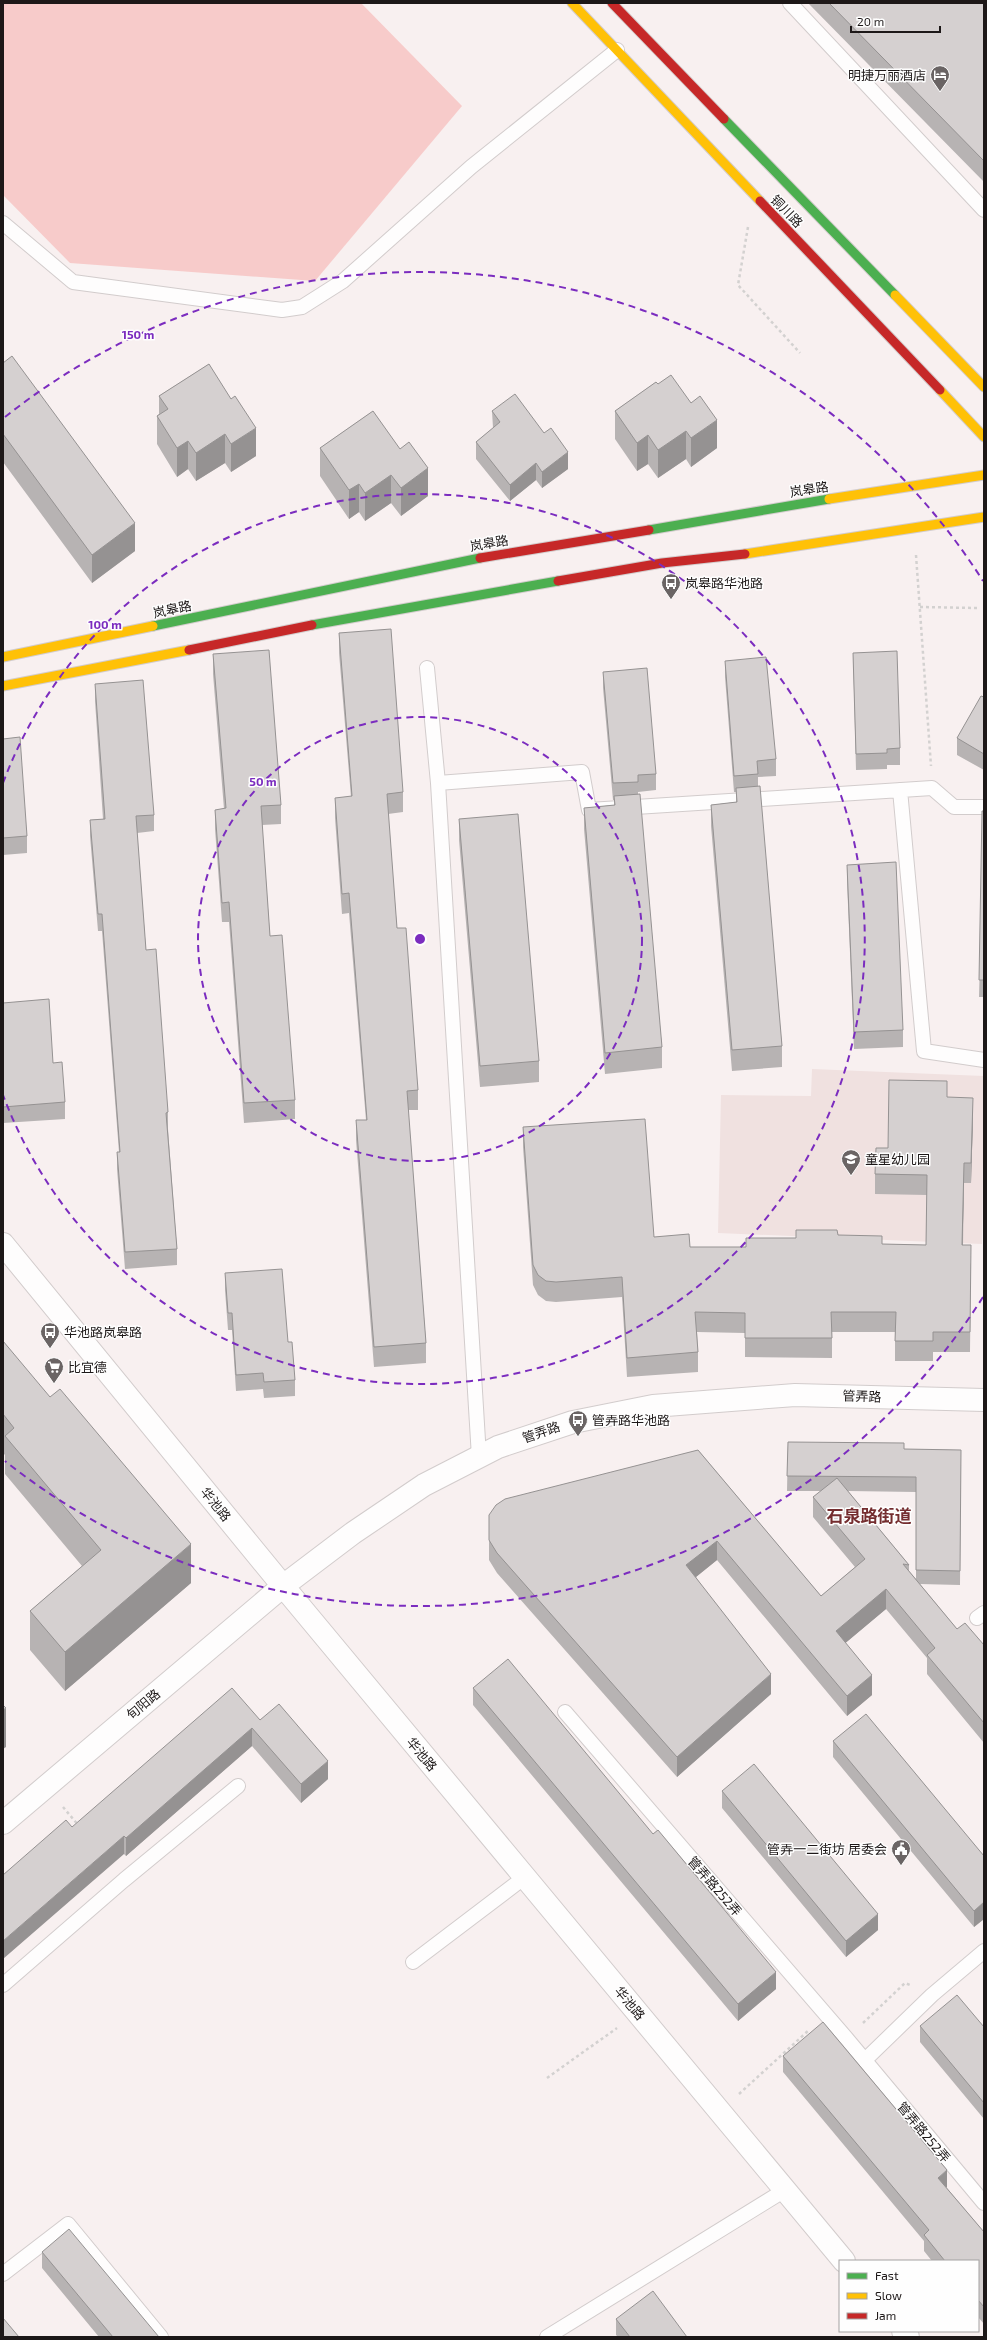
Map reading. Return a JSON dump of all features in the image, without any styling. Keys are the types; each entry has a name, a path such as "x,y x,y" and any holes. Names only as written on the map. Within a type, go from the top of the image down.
{"main road":[{"name":"铜川路","path":"572,3 984,437"},
{"name":"铜川路","path":"612,3 982,384"},
{"name":"岚皋路","path":"3,657 469,560 848,496 984,475"},
{"path":"3,686 344,619 654,565 721,558 984,517"}],"street":[{"name":"华池路","path":"3,1244 283,1586 843,2260"},
{"name":"管弄路","path":"283,1586 353,1533 424,1485 498,1447 573,1422 652,1406 795,1395 984,1400"},
{"name":"旬阳路","path":"3,1823 283,1586"}],"lane":[{"path":"790,3 984,210"},
{"path":"3,223 73,282 282,310 302,307 343,281 471,167 617,50"},
{"path":"427,668 438,783 479,1457"},
{"path":"438,783 582,772 589,810 932,788 954,807 984,807"},
{"path":"900,790 924,1051 984,1060"},
{"name":"管弄路252弄","path":"565,1712 865,2060 984,2203"},
{"path":"3,1985 124,1880 238,1786"},
{"path":"413,1962 525,1877"},
{"path":"865,2060 932,1996 984,1951"},
{"path":"548,2337 785,2190"},
{"path":"3,2274 68,2224 161,2337"}],"path":[{"path":"754,195 738,285 800,353"},
{"path":"914,529 932,788"},
{"path":"920,607 977,608"},
{"path":"47,1786 80,1827"},
{"path":"547,2078 638,2013"},
{"path":"720,2111 826,2015"}],"shaded area":[{"path":"3,3 361,3 462,106 315,281 70,263 3,195"},
{"name":"童星幼儿园","path":"812,1069 984,1076 982,1244 718,1233 721,1095 811,1096"}],"building":[{"name":"明捷万丽酒店","path":"829,3 984,3 984,161"},
{"path":"12,356 135,523 92,555 3,434 3,363"},
{"path":"209,364 231,399 235,396 256,428 231,444 225,434 196,453 188,441 177,448 157,416 168,409 159,396"},
{"path":"671,375 691,403 700,396 717,420 691,438 686,431 658,450 648,435 637,443 615,411 656,382 658,384"},
{"path":"515,394 544,433 551,428 568,452 542,472 536,463 510,485 476,442 500,422 492,411"},
{"path":"373,411 400,449 409,442 428,468 401,488 391,475 365,493 359,484 349,490 320,448"},
{"path":"391,629 403,792 387,794 397,928 406,928 418,1090 407,1091 426,1343 374,1347 356,1120 367,1120 349,893 342,894 335,798 352,796 339,633"},
{"path":"269,650 281,805 261,806 270,936 282,935 295,1100 244,1103 229,902 222,903 215,810 226,808 213,654"},
{"path":"897,651 900,748 887,749 887,753 856,754 853,653"},
{"path":"766,657 776,759 757,761 758,774 734,776 725,661"},
{"path":"647,668 656,774 638,775 638,782 613,783 603,672"},
{"path":"143,680 154,815 136,816 146,950 156,949 168,1112 166,1113 177,1249 125,1252 117,1152 120,1152 102,914 98,914 90,820 105,819 95,684"},
{"path":"981,696 984,697 984,754 957,738"},
{"path":"20,737 27,836 3,838 3,739"},
{"path":"760,786 782,1046 732,1050 711,805 737,802 736,788"},
{"path":"640,794 662,1047 605,1053 584,808 615,805 614,796"},
{"path":"982,811 984,811 984,980 979,980"},
{"path":"518,814 539,1061 480,1066 459,819"},
{"path":"896,862 903,1030 854,1032 847,865"},
{"path":"49,999 53,1063 62,1062 65,1102 3,1107 3,1003"},
{"path":"889,1080 947,1081 947,1097 973,1098 971,1163 964,1163 962,1245 971,1245 970,1332 933,1332 933,1341 895,1341 896,1312 831,1312 832,1338 745,1338 745,1313 695,1312 698,1352 627,1358 622,1277 556,1282 546,1281 538,1275 533,1265 523,1127 645,1119 654,1237 689,1234 690,1247 746,1247 746,1238 796,1238 796,1230 837,1230 838,1235 882,1236 882,1244 926,1245 927,1175 875,1174 876,1148 888,1148"},
{"path":"282,1269 288,1342 292,1342 295,1380 264,1382 263,1373 236,1375 232,1313 228,1313 225,1273"},
{"path":"3,1341 50,1397 60,1389 191,1544 65,1652 30,1611 101,1550 5,1436 14,1428 3,1414"},
{"path":"788,1442 904,1443 904,1449 961,1450 960,1571 916,1570 916,1477 787,1476"},
{"path":"698,1450 821,1596 865,1559 813,1497 837,1478 909,1565 903,1564 957,1629 965,1623 984,1645 984,1723 927,1655 935,1648 886,1589 836,1631 872,1675 847,1696 717,1541 686,1565 771,1674 677,1757 497,1553 489,1540 489,1515 496,1505 505,1499"},
{"path":"508,1659 653,1834 658,1830 776,1972 738,2004 473,1688"},
{"path":"232,1688 260,1720 279,1704 328,1761 301,1784 252,1728 126,1838 124,1836 3,1941 3,1875 66,1820 72,1827"},
{"path":"866,1714 984,1856 984,1902 974,1911 833,1741"},
{"path":"754,1764 878,1914 846,1941 722,1791"},
{"path":"957,1995 984,2027 984,2103 920,2026"},
{"path":"823,2022 947,2170 938,2178 984,2232 984,2307 979,2301 979,2260 944,2260 924,2235 929,2230 783,2056"},
{"path":"69,2229 159,2337 113,2337 42,2252"},
{"path":"653,2291 687,2337 630,2337 616,2319"},
{"path":"3,2318 19,2337 3,2337"}],"traffic: fast":[{"path":"724,119 895,295"},
{"path":"649,530 829,499"},
{"path":"153,626 480,558"},
{"path":"312,625 558,581"}],"traffic: slow":[{"path":"572,3 760,201"},
{"path":"895,295 984,387"},
{"path":"940,390 984,437"},
{"path":"829,499 984,475"},
{"path":"745,554 984,517"},
{"path":"3,657 153,626"},
{"path":"3,686 189,650"}],"traffic: jam":[{"path":"612,3 724,119"},
{"path":"760,201 940,390"},
{"path":"480,558 649,530"},
{"path":"558,581 662,563 745,554"},
{"path":"189,650 312,625"}],"place":[{"name":"明捷万丽酒店","path":"940,92"},
{"name":"岚皋路华池路","path":"671,600"},
{"name":"童星幼儿园","path":"851,1176"},
{"name":"华池路岚皋路","path":"50,1349"},
{"name":"比宜德","path":"54,1384"},
{"name":"管弄路华池路","path":"578,1437"},
{"name":"管弄一二街坊 居委会","path":"901,1866"}],"district":[{"name":"石泉路街道","path":"869,1515"}]}
